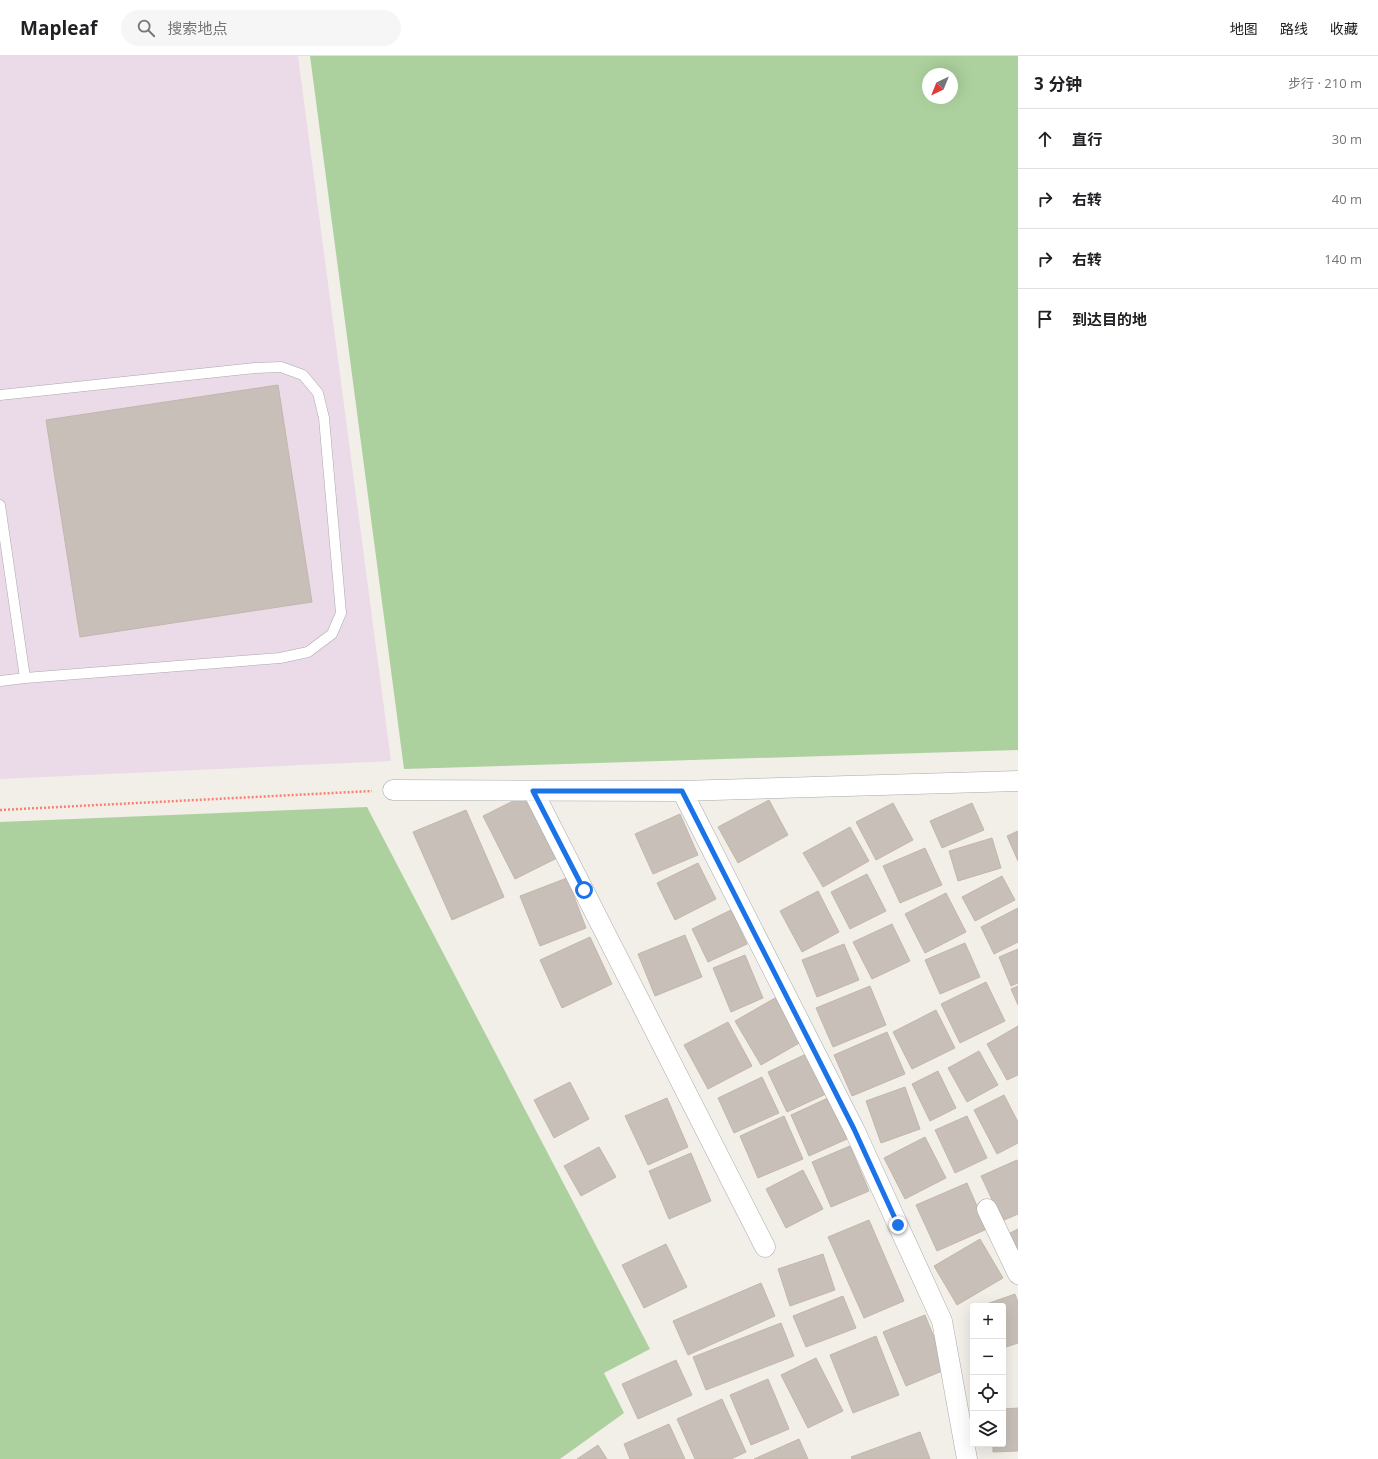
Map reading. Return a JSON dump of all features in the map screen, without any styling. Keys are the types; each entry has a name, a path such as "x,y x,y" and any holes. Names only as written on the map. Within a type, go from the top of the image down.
{"street":[{"path":"393,790 682,791 1018,781"},
{"path":"533,791 765,1246"},
{"path":"682,791 854,1129 942,1320 967,1459"},
{"path":"987,1209 1018,1274"}],"lane":[{"path":"0,395 255,368 281,367 303,375 318,393 324,418 341,612 332,634 308,652 280,658 0,681"},
{"path":"0,505 25,678"}],"path":[{"path":"0,810 393,790"}],"shaded area":[{"path":"0,56 298,56 391,761 0,779"}],"green space":[{"path":"310,56 1018,56 1018,750 404,769"},
{"path":"367,807 650,1349 604,1373 624,1413 560,1459 0,1459 0,822"}],"building":[{"path":"278,385 312,602 80,637 46,420"},
{"path":"525,795 557,858 515,879 483,816"},
{"path":"769,800 788,835 738,863 718,827"},
{"path":"893,803 913,840 876,860 856,822"},
{"path":"972,803 984,830 942,848 930,821"},
{"path":"466,810 504,897 452,920 413,832"},
{"path":"680,814 698,855 653,874 635,834"},
{"path":"850,827 869,861 823,887 803,853"},
{"path":"1018,831 1018,861 1007,836"},
{"path":"992,838 1001,868 958,881 949,851"},
{"path":"925,848 942,885 900,903 883,866"},
{"path":"698,863 716,899 675,920 657,883"},
{"path":"867,874 886,911 850,929 831,892"},
{"path":"1002,876 1015,900 975,921 962,897"},
{"path":"567,878 586,928 540,946 520,896"},
{"path":"818,891 839,932 802,952 780,911"},
{"path":"946,893 966,932 925,953 905,914"},
{"path":"1018,908 1018,942 994,954 981,927"},
{"path":"731,910 747,944 708,962 692,929"},
{"path":"892,924 910,961 872,979 853,942"},
{"path":"685,935 702,977 655,996 638,954"},
{"path":"590,937 612,984 562,1008 540,960"},
{"path":"965,943 980,977 940,994 925,960"},
{"path":"844,944 859,980 817,997 802,960"},
{"path":"1018,949 1018,983 1011,986 999,957"},
{"path":"745,955 763,998 731,1012 713,968"},
{"path":"986,982 1005,1021 960,1043 941,1004"},
{"path":"870,986 886,1025 833,1047 816,1008"},
{"path":"1018,986 1018,1005 1011,989"},
{"path":"775,998 801,1042 761,1065 735,1021"},
{"path":"936,1010 955,1048 912,1069 893,1032"},
{"path":"728,1022 752,1066 708,1089 684,1045"},
{"path":"1018,1026 1018,1075 1007,1080 987,1044"},
{"path":"887,1032 905,1074 852,1096 834,1055"},
{"path":"979,1051 998,1085 967,1102 948,1068"},
{"path":"806,1054 826,1094 787,1112 768,1072"},
{"path":"938,1071 956,1108 930,1121 912,1084"},
{"path":"762,1077 779,1113 734,1133 718,1098"},
{"path":"570,1082 589,1119 554,1138 534,1100"},
{"path":"905,1087 920,1129 881,1143 866,1101"},
{"path":"1004,1095 1018,1122 1018,1143 997,1154 974,1110"},
{"path":"667,1098 688,1147 648,1165 625,1116"},
{"path":"828,1098 847,1139 809,1156 791,1115"},
{"path":"784,1116 803,1159 758,1178 740,1136"},
{"path":"967,1116 987,1158 955,1173 935,1130"},
{"path":"925,1137 946,1178 905,1199 884,1158"},
{"path":"850,1146 869,1191 831,1207 812,1162"},
{"path":"599,1147 616,1177 581,1196 564,1166"},
{"path":"691,1153 711,1201 669,1219 649,1171"},
{"path":"1017,1160 1018,1214 1002,1221 981,1176"},
{"path":"803,1170 823,1209 786,1228 766,1189"},
{"path":"967,1183 987,1229 937,1251 916,1205"},
{"path":"869,1220 904,1301 864,1318 828,1237"},
{"path":"1018,1229 1018,1253 1008,1234"},
{"path":"980,1239 1003,1278 957,1305 934,1266"},
{"path":"666,1244 687,1287 644,1308 622,1265"},
{"path":"823,1254 835,1290 790,1306 778,1269"},
{"path":"761,1283 775,1316 688,1355 673,1321"},
{"path":"1015,1294 1018,1302 1018,1343 1006,1347 1006,1303 990,1303"},
{"path":"843,1296 856,1328 806,1347 793,1316"},
{"path":"925,1315 947,1369 906,1386 883,1332"},
{"path":"781,1323 794,1356 706,1390 693,1357"},
{"path":"876,1336 899,1395 853,1413 830,1355"},
{"path":"816,1358 843,1411 808,1428 781,1375"},
{"path":"676,1360 692,1395 638,1419 622,1384"},
{"path":"768,1379 789,1429 751,1445 730,1395"},
{"path":"722,1399 746,1452 731,1459 695,1459 677,1419"},
{"path":"1018,1408 1018,1451 993,1452 993,1447 1006,1447 1006,1409"},
{"path":"669,1424 685,1459 630,1459 624,1444"},
{"path":"920,1432 930,1459 852,1459 851,1457"},
{"path":"799,1439 808,1459 754,1459"},
{"path":"598,1445 607,1459 577,1459"}],"route":[{"path":"584,890 533,791 682,791 854,1129 898,1225"}]}
